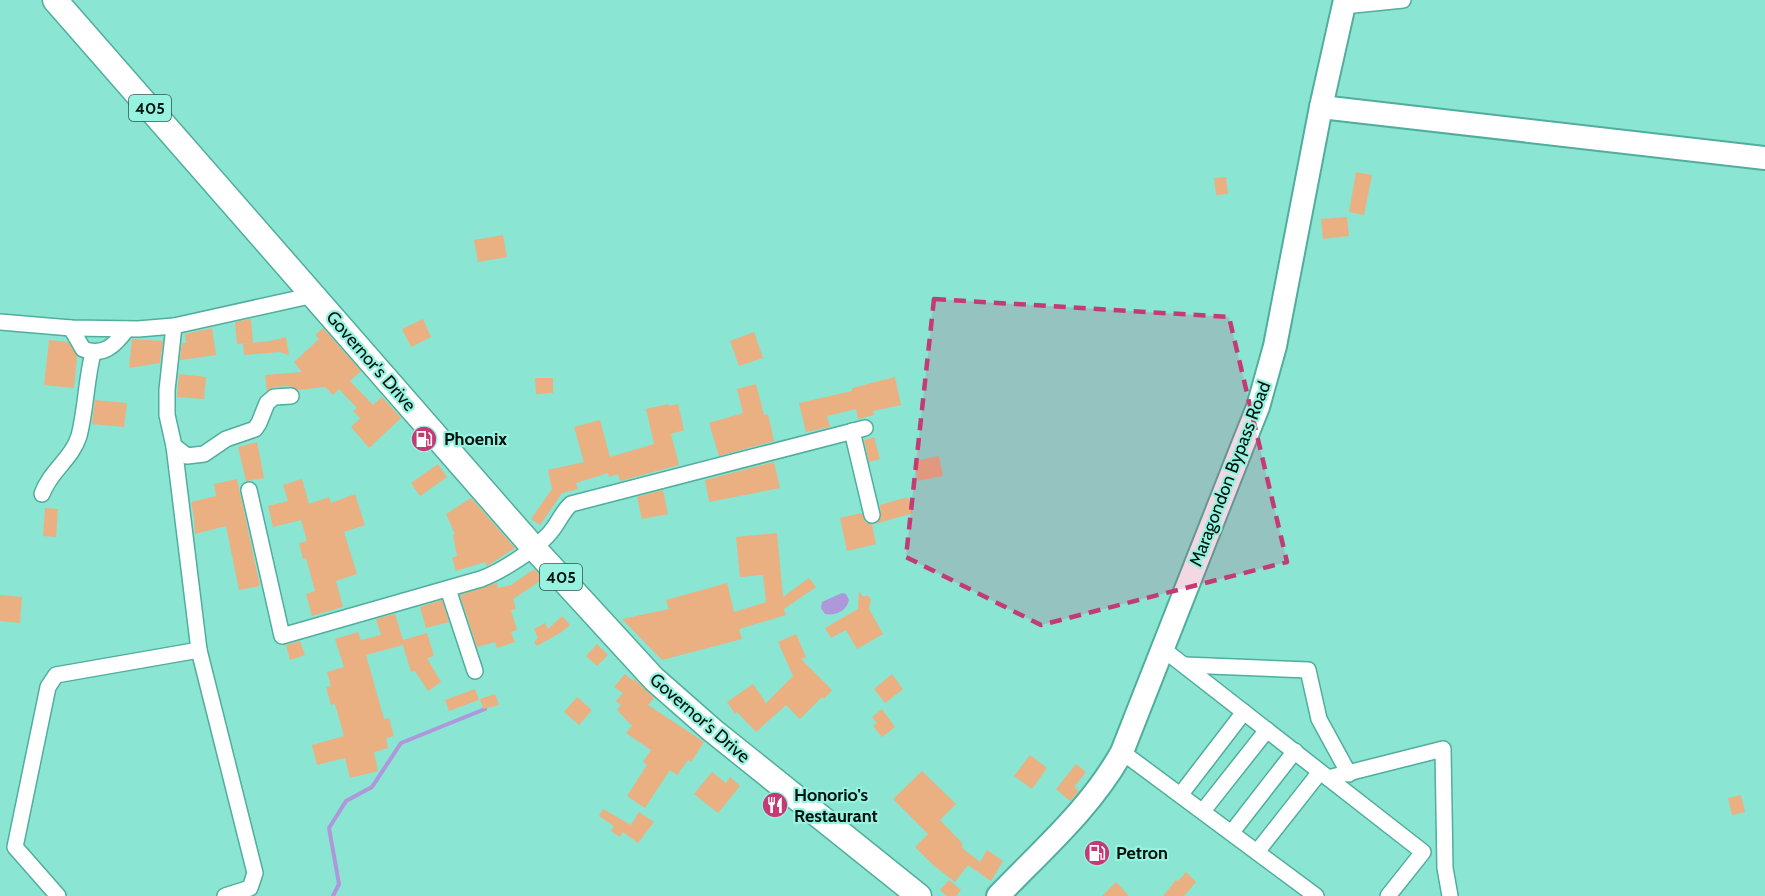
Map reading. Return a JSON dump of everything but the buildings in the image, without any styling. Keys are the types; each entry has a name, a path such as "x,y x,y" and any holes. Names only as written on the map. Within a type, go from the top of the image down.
{"main road":[{"name":"Governor's Drive","path":"55,0 533,547 654,679 712,730 919,896"},
{"name":"Maragondon Bypass Road","path":"998,896 1089,802 1122,752 1258,407 1284,302 1344,3"},
{"path":"1322,107 1765,158"}],"street":[{"path":"1344,3 1403,0"},
{"path":"0,322 72,328 127,329 174,326 314,295"},
{"path":"174,326 167,390 167,415 174,446 199,650 255,873 250,888 225,896"},
{"path":"72,328 83,349 93,353 107,349 116,343 127,329"},
{"path":"42,494 51,475 69,457 78,437 93,353"},
{"path":"174,446 187,456 204,454 226,439 255,429 267,403 274,397 291,396"},
{"path":"249,490 282,636 448,589 501,571 549,534 564,510 572,504 859,430 872,515"},
{"path":"448,589 475,671"},
{"path":"1163,649 1445,868"},
{"path":"58,896 15,847 48,687 56,675 199,650"},
{"path":"1185,665 1308,670 1320,719 1349,774"},
{"path":"1182,794 1244,712"},
{"path":"1203,811 1267,730"},
{"path":"1257,852 1324,775 1349,774 1443,749 1445,868 1450,896"},
{"path":"1232,832 1294,751"},
{"path":"1122,752 1182,794 1316,896"},
{"path":"1388,896 1423,852"}],"highlighted area":[{"path":"934,299 1229,317 1287,562 1041,625 906,557"}],"shaded area":[{"path":"842,593 846,594 849,600 846,607 836,613 825,614 821,608 822,602"}],"waterway":[{"path":"333,896 339,884 329,828 346,801 372,787 401,743 485,709"}],"place":[{"name":"Phoenix","path":"424,439"},
{"name":"Honorio's Restaurant","path":"775,805"},
{"name":"Petron","path":"1097,853"}]}
